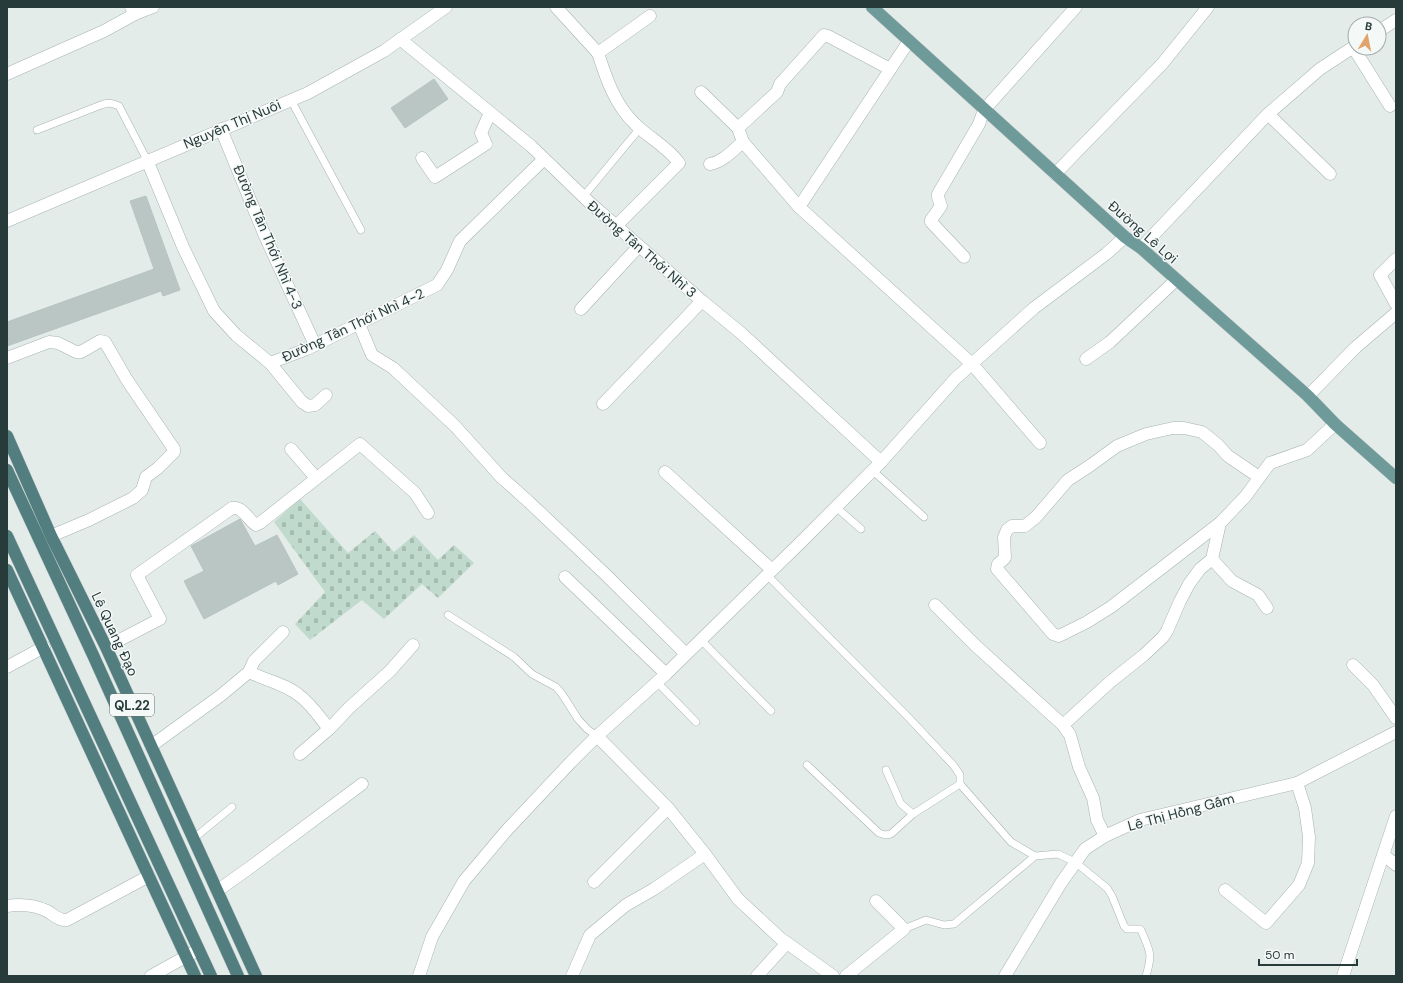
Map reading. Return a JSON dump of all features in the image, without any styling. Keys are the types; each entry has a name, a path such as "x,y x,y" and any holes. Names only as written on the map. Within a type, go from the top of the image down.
{"highway":[{"name":"Lê Quang Đạo","path":"7,436 51,536 106,647 256,976"},
{"name":"Lê Quang Đạo","path":"7,470 93,655 238,976"},
{"name":"QL.22","path":"7,536 211,976"},
{"path":"7,570 44,647 195,976"}],"main road":[{"name":"Đường Lê Lợi","path":"872,7 1125,237 1141,248 1308,396 1335,424 1396,478"}],"street":[{"path":"7,74 104,31 133,11 153,7"},
{"name":"Nguyễn Thị Nuôi","path":"7,221 147,160 308,93 377,54 400,39 432,11 446,7"},
{"path":"556,7 598,53 612,90 623,111 679,163 616,226"},
{"path":"964,257 931,221 941,206 938,194 979,124 984,110 1076,7"},
{"path":"1056,174 1162,64 1208,7"},
{"path":"598,53 650,16"},
{"path":"1387,26 1396,20"},
{"path":"738,128 777,92 780,84 824,35 890,68"},
{"name":"Đường Tân Thới Nhì 3","path":"400,39 531,146 583,197 741,333 877,466"},
{"path":"799,207 908,41"},
{"path":"1141,248 1268,114 1320,70 1347,52"},
{"path":"1359,56 1390,106"},
{"path":"701,92 738,128 743,142 799,207 972,364 1040,443"},
{"path":"422,158 435,177 486,144 481,133 490,113"},
{"path":"1268,114 1330,174"},
{"name":"Đường Tân Thới Nhì 4-3","path":"221,129 265,236 314,345"},
{"path":"710,164 724,158 743,142"},
{"name":"Đường Tân Thới Nhì 4-2","path":"147,160 183,247 214,311 236,335 270,363 359,324 437,285 460,241 544,159"},
{"path":"419,976 432,937 464,881 506,831 597,736 662,678 877,466 955,379 1034,308 1106,254 1125,237"},
{"path":"581,309 639,246"},
{"path":"1396,259 1380,275 1396,304"},
{"path":"1086,359 1110,342 1176,280"},
{"path":"603,404 702,301"},
{"path":"1308,396 1356,347 1396,313"},
{"path":"359,324 372,355 392,368 455,426 501,478 529,502 686,654"},
{"path":"7,358 50,342 58,343 76,352 82,352 100,341 105,342 127,380 174,449 174,452 158,468 146,477 142,490 133,498 89,520 51,536"},
{"path":"270,363 302,402 308,406 315,405 326,395"},
{"path":"1259,477 1228,456 1218,445 1202,432 1184,428 1173,428 1146,434 1117,446 1068,480 1036,517 1025,526 1012,526 1006,530 1004,537 1005,558 998,564 997,569 1051,632 1059,636 1076,628 1110,607 1220,523 1245,497 1270,463 1307,450 1335,424"},
{"path":"106,647 160,619 137,575 232,508 236,507 241,509 256,525 260,523 360,444 415,493 428,513"},
{"path":"291,448 316,478"},
{"path":"665,472 769,573"},
{"path":"1063,725 1110,682 1157,643 1167,631 1189,584 1200,569 1212,559 1220,523"},
{"path":"1212,559 1235,584 1258,595 1267,608"},
{"path":"565,577 662,678"},
{"path":"935,605 975,645 1063,725 1070,735 1079,767 1094,798 1097,820 1105,836"},
{"path":"151,746 220,696 249,672 254,660 283,632"},
{"path":"300,754 329,729 350,707 390,671 413,645"},
{"path":"7,667 44,647"},
{"path":"1353,665 1373,685 1396,718"},
{"path":"249,672 281,685 300,695 315,710 329,729"},
{"name":"Lê Thị Hồng Gấm","path":"1005,976 1075,862 1085,849 1105,836 1140,820 1297,783 1396,732"},
{"path":"597,736 668,808 705,854 738,899 787,943 833,976"},
{"path":"1225,890 1266,923 1299,885 1308,862 1309,837 1305,808 1297,783"},
{"path":"217,891 362,784"},
{"path":"594,882 668,808"},
{"path":"1343,976 1396,816"},
{"path":"572,976 590,935 626,905 654,889 705,854"},
{"path":"1384,855 1396,865"},
{"path":"7,906 21,904 35,907 47,911 60,919 67,920 149,876"},
{"path":"846,976 904,929 876,900"},
{"path":"757,976 787,943"},
{"path":"151,976 198,950"}],"lane":[{"path":"291,100 361,230"},
{"path":"38,130 107,103 113,104 119,106 147,160"},
{"path":"583,197 640,128"},
{"path":"877,466 924,517"},
{"path":"836,507 860,529"},
{"path":"769,573 954,766 960,775 960,784 1011,842 1035,856"},
{"path":"448,615 514,657 532,674 556,687 578,719 597,736"},
{"path":"701,640 771,710"},
{"path":"662,678 696,722"},
{"path":"807,765 879,833 885,835 891,834 913,814 960,784"},
{"path":"886,770 902,804 913,814"},
{"path":"193,839 232,807"},
{"path":"904,929 926,920 944,925 954,924 1035,856 1058,854 1075,862 1107,888 1126,928 1141,930 1150,954 1146,976"}],"green space":[{"path":"300,499 348,553 375,531 394,552 414,535 438,560 454,545 474,563 438,598 422,584 384,619 362,600 310,640 295,624 325,592 274,522"}],"building":[{"path":"434,79 448,99 405,128 391,108"},
{"path":"146,196 180,290 163,296 161,291 7,346 7,322 154,269 130,201"},
{"path":"240,519 255,546 277,535 298,574 278,585 276,581 204,619 184,581 204,571 191,546"}]}
